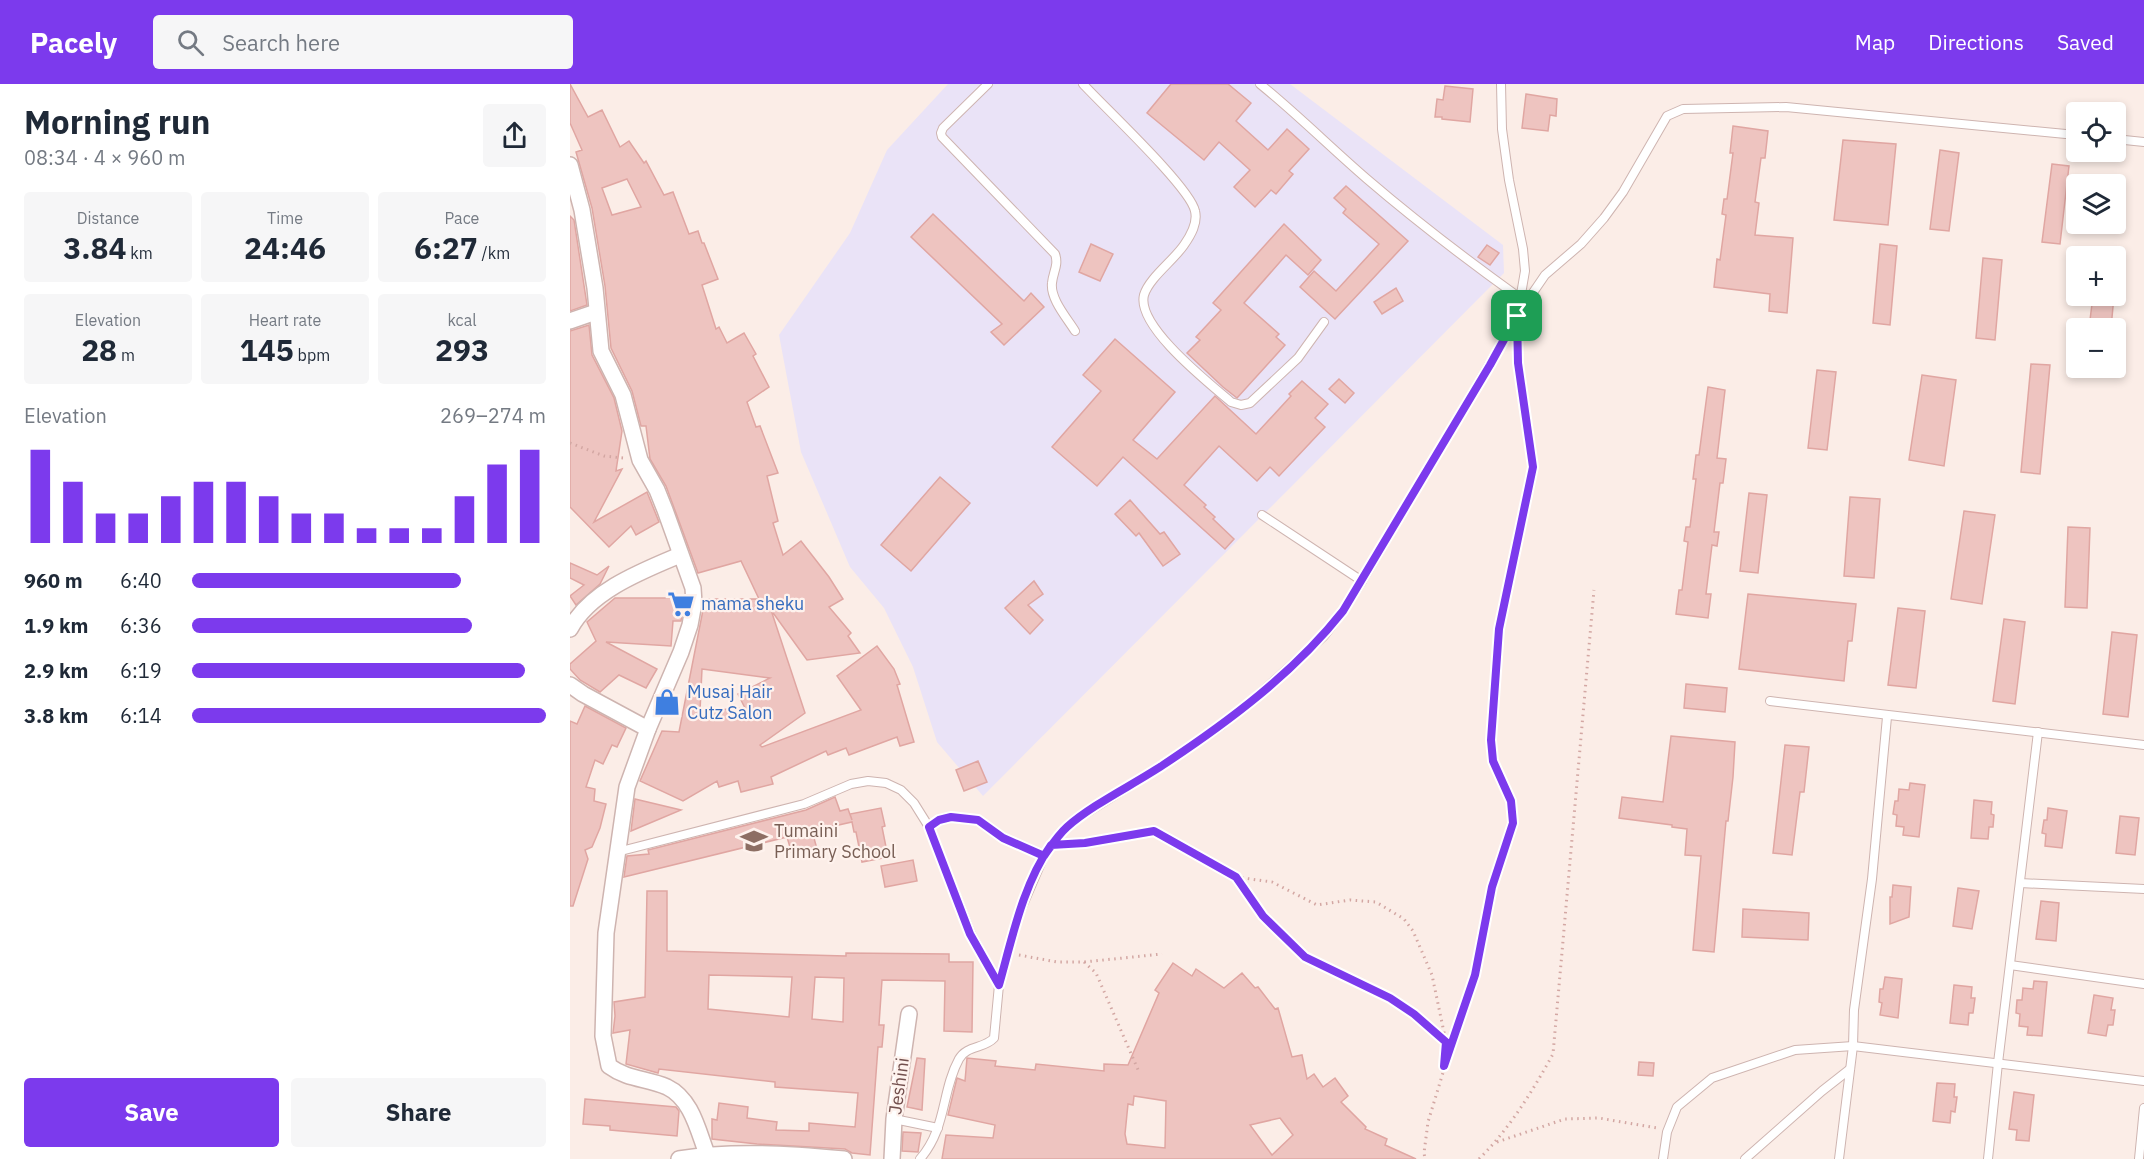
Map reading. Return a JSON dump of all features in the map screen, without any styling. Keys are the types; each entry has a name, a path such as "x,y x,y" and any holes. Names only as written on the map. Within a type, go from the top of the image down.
{"street":[{"path":"570,165 582,210 595,288 602,351 623,395 634,444 657,490 693,588 694,603 681,652 648,729 627,787 606,933 603,998 603,1036 606,1059 609,1066 620,1074 666,1086 678,1094 693,1114 707,1154"},
{"path":"570,321 596,312"},
{"path":"570,629 580,612 609,590 680,555"},
{"path":"570,685 648,729"},
{"name":"Jeshini","path":"892,1159 894,1119 909,1014"},
{"path":"679,1159 707,1154 796,1155 844,1159"}],"lane":[{"path":"988,84 940,132 942,137 1055,254 1057,267 1051,284 1052,293 1075,331"},
{"path":"1083,84 1172,177 1188,196 1195,210 1195,223 1190,236 1176,257 1149,284 1144,296 1147,313 1154,327 1173,350 1231,402 1241,405 1250,403 1298,358 1324,322"},
{"path":"1260,84 1403,209 1520,298"},
{"path":"1501,84 1502,129 1525,272 1517,316"},
{"path":"920,1159 932,1143 938,1128 959,1059 971,1048 986,1044 994,1038 999,985 1019,914 1051,845 1066,828 1080,817 1222,725 1324,636 1362,581 1517,316 1545,275 1581,244 1604,218 1623,192 1667,116 1683,109 1786,107 2066,134"},
{"path":"2126,140 2144,142"},
{"path":"1262,514 1362,581"},
{"path":"1770,701 1887,717 2038,732 2144,746"},
{"path":"1839,1159 1853,1046 1854,1010 1872,879 1887,717"},
{"path":"1988,1159 2038,732"},
{"path":"617,852 804,804 851,784 868,781 886,783 901,790 914,803 929,827 970,934 999,985"},
{"path":"2020,883 2144,889"},
{"path":"2010,965 2144,984"},
{"path":"1663,1159 1666,1132 1677,1107 1712,1078 1795,1050 1853,1046 2144,1081"},
{"path":"1745,1159 1850,1069"},
{"path":"2139,1159 2144,1108"},
{"path":"894,1119 938,1128"}],"path":[{"path":"1425,1159 1428,1122 1444,1066 1475,975 1492,887 1513,823 1511,801 1493,761 1491,740 1499,629 1533,467 1518,363 1517,316"},
{"path":"570,443 604,456 640,460"},
{"path":"1479,1159 1496,1142 1527,1101 1553,1054 1594,590"},
{"path":"929,827 939,820 951,817 978,820 1003,838 1044,856"},
{"path":"1051,845 1085,843 1154,831 1236,877 1272,882 1317,905 1350,900 1376,902 1404,919 1413,931 1431,975 1446,1042 1444,1066"},
{"path":"1236,877 1263,916 1305,957 1390,998 1414,1014 1446,1042"},
{"path":"1008,954 1057,962 1084,962 1162,954"},
{"path":"1084,962 1096,973 1139,1072"},
{"path":"1496,1142 1564,1119 1599,1118 1654,1126 1666,1132"}],"shaded area":[{"path":"948,84 1290,84 1503,245 1504,273 983,796 937,742 913,667 884,608 850,567 801,452 779,335 850,233 887,150"}],"building":[{"path":"570,84 588,117 602,110 620,147 629,141 644,163 646,161 664,195 673,192 689,234 698,231 718,279 702,285 716,329 719,327 727,343 744,333 756,354 753,356 769,387 747,402 756,427 760,426 778,473 767,476 778,521 773,523 783,555 801,541 843,599 829,607 851,633 848,636 860,653 807,660 771,610 805,713 760,745 762,747 861,710 837,676 877,646 894,669 900,684 897,685 914,742 900,746 897,737 849,755 846,748 828,755 826,751 771,777 773,784 741,792 738,781 719,787 717,781 683,801 640,781 662,731 679,732 707,599 759,599 741,561 698,573 666,486 650,459 646,426 641,426 632,391 611,348 605,286 592,208 576,152 582,150 570,123","holes":["627,179 641,207 612,215 602,188","702,669 770,678 738,694 745,708 700,711"]},
{"path":"1171,84 1228,84 1251,103 1236,121 1268,150 1287,129 1309,149 1289,171 1293,174 1276,194 1271,190 1255,207 1234,187 1250,170 1219,142 1204,160 1147,113"},
{"path":"1445,86 1473,89 1470,122 1435,117 1437,99 1443,100"},
{"path":"1526,94 1557,99 1556,116 1550,115 1548,131 1522,128"},
{"path":"1733,126 1768,131 1765,158 1761,158 1755,202 1759,203 1755,235 1793,238 1787,313 1769,311 1770,294 1714,287 1726,215 1722,214 1724,199 1727,199 1733,153 1730,153"},
{"path":"1843,140 1896,144 1888,225 1834,220"},
{"path":"1940,150 1959,153 1949,231 1930,229"},
{"path":"2052,164 2069,166 2068,174 2066,174 2060,244 2042,242"},
{"path":"1346,186 1408,241 1335,319 1300,287 1314,271 1336,291 1379,244 1343,213 1346,209 1334,198"},
{"path":"933,214 1024,301 1031,293 1044,307 1004,345 991,332 1002,324 911,237"},
{"path":"570,216 574,220 587,305 570,311"},
{"path":"1284,224 1321,260 1308,275 1286,255 1244,303 1279,334 1276,337 1285,345 1237,398 1187,353 1200,340 1196,337 1221,310 1213,303"},
{"path":"1091,244 1113,254 1100,281 1079,272"},
{"path":"1880,244 1897,246 1890,325 1873,323"},
{"path":"1487,245 1499,253 1490,265 1478,257"},
{"path":"1983,258 2002,260 1995,340 1976,338"},
{"path":"1396,288 1403,301 1382,314 1374,302"},
{"path":"2092,306 2113,306 2112,318 2090,318"},
{"path":"589,325 592,355 614,398 622,431 616,471 622,469 594,522 647,492 659,522 636,535 631,526 609,547 570,507 570,331"},
{"path":"1115,339 1175,392 1133,440 1157,459 1215,396 1256,434 1302,381 1328,404 1315,418 1325,427 1279,476 1270,467 1257,481 1219,446 1184,485 1206,505 1204,507 1215,517 1213,519 1234,539 1225,549 1123,457 1097,486 1052,447 1101,391 1083,375"},
{"path":"2031,364 2050,365 2040,474 2021,472"},
{"path":"1817,370 1836,372 1827,450 1808,448"},
{"path":"1922,375 1956,380 1944,466 1909,460"},
{"path":"1339,379 1354,393 1345,403 1329,389"},
{"path":"1708,387 1725,390 1717,458 1726,459 1723,483 1720,483 1714,532 1719,532 1717,546 1712,545 1706,594 1711,594 1708,618 1676,614 1679,590 1682,590 1688,542 1684,541 1686,527 1690,527 1696,479 1693,479 1696,455 1699,455"},
{"path":"940,477 970,503 911,571 881,545"},
{"path":"1749,493 1767,495 1758,573 1740,571"},
{"path":"1850,497 1880,499 1874,578 1844,576"},
{"path":"1130,500 1160,534 1164,532 1180,554 1163,566 1139,533 1136,536 1115,514"},
{"path":"1964,511 1995,515 1982,604 1951,599"},
{"path":"2068,527 2090,528 2087,608 2065,607"},
{"path":"570,563 597,575 609,566 600,584 576,605 570,596 584,585 570,578"},
{"path":"1034,581 1043,594 1028,605 1043,620 1030,634 1005,608"},
{"path":"1748,594 1856,604 1852,641 1848,641 1844,681 1739,669"},
{"path":"615,598 683,598 681,621 673,621 671,646 606,642 657,669 646,688 619,675 600,692 580,680 570,669 570,664 596,641 587,622"},
{"path":"1898,608 1925,611 1916,688 1888,685"},
{"path":"2004,619 2025,622 2015,704 1993,701"},
{"path":"2112,632 2137,635 2128,717 2103,714"},
{"path":"1686,684 1727,688 1725,712 1684,708"},
{"path":"585,706 626,728 617,747 612,745 603,764 595,760 586,787 595,789 594,801 606,804 592,847 585,850 588,859 573,906 570,906 570,721 577,724"},
{"path":"1671,736 1735,742 1714,952 1693,950 1701,856 1685,855 1687,829 1619,818 1622,797 1663,802"},
{"path":"1785,745 1809,747 1804,792 1800,792 1792,855 1773,853"},
{"path":"978,761 987,782 964,791 956,770"},
{"path":"1910,783 1925,785 1919,837 1903,835 1904,827 1896,826 1897,815 1893,814 1895,801 1898,801 1899,789 1909,790"},
{"path":"835,797 840,811 848,809 852,820 850,814 881,808 888,857 862,862 852,822 812,831 817,849 792,854 787,837 624,877 627,856 649,854 648,850 806,810"},
{"path":"635,799 681,810 631,831"},
{"path":"1974,800 1992,802 1993,827 1989,827 1988,839 1971,838"},
{"path":"2048,808 2067,811 2062,848 2045,846 2046,834 2042,833 2044,820 2047,820"},
{"path":"2120,816 2139,818 2135,855 2116,853"},
{"path":"913,860 917,881 885,887 881,866"},
{"path":"1893,885 1911,887 1909,917 1890,924 1890,897 1892,897"},
{"path":"1958,888 1979,891 1972,929 1953,926"},
{"path":"647,891 667,891 667,951 846,956 846,953 949,954 949,962 973,962 972,1032 944,1031 945,981 882,980 879,1025 884,1025 882,1047 878,1047 870,1155 852,1153 845,1149 712,1139 712,1119 717,1120 719,1103 748,1107 747,1118 777,1122 776,1130 809,1131 809,1123 855,1127 858,1093 775,1087 775,1082 659,1069 658,1073 626,1064 630,1030 613,1033 614,1002 645,997","holes":["709,975 792,977 789,1017 708,1009","815,977 844,978 843,1022 812,1019"]},
{"path":"2041,901 2059,903 2056,941 2036,939"},
{"path":"1743,909 1809,913 1808,940 1742,937"},
{"path":"1173,963 1192,976 1196,969 1224,988 1242,973 1255,988 1258,987 1275,1009 1278,1008 1292,1057 1302,1055 1307,1079 1314,1074 1323,1087 1335,1078 1348,1096 1341,1102 1366,1127 1365,1129 1387,1139 1385,1145 1416,1159 942,1159 946,1135 993,1138 995,1125 948,1115 957,1078 965,1081 967,1058 996,1061 995,1066 1035,1070 1036,1064 1104,1071 1104,1064 1128,1065 1159,993 1155,990","holes":["1134,1096 1166,1101 1165,1148 1127,1144 1125,1134 1128,1104 1133,1105","1280,1118 1293,1135 1272,1155 1250,1125"]},
{"path":"1885,977 1902,979 1898,1018 1880,1015 1882,1003 1879,1002 1880,989 1883,989"},
{"path":"2034,981 2047,982 2042,1036 2027,1035 2028,1027 2019,1026 2020,1014 2016,1013 2017,1000 2022,1000 2023,988 2033,989"},
{"path":"1954,985 1972,987 1971,998 1975,998 1973,1013 1969,1013 1968,1025 1950,1023"},
{"path":"2094,995 2113,998 2111,1010 2115,1010 2113,1025 2108,1025 2106,1036 2088,1033"},
{"path":"917,1058 925,1059 922,1110 907,1107"},
{"path":"1639,1062 1654,1063 1653,1076 1638,1075"},
{"path":"1937,1083 1955,1084 1954,1097 1957,1097 1955,1112 1951,1111 1950,1123 1933,1121"},
{"path":"2014,1092 2034,1095 2029,1141 2016,1140 2017,1130 2009,1129"},
{"path":"585,1099 676,1107 679,1111 677,1136 610,1130 610,1126 583,1124"},
{"path":"903,1132 921,1133 918,1152 902,1151"}],"place":[{"name":"mama sheku","path":"681,604"},
{"name":"Musaj Hair Cutz Salon","path":"667,702"},
{"name":"Tumaini Primary School","path":"754,841"}],"route":[{"path":"1517,316 1343,611 1324,636 1254,698 1222,725 1080,817 1066,828 1051,845 1044,856 1003,838 978,820 951,817 939,820 929,827 970,934 999,985 1019,914 1051,845 1085,843 1154,831 1236,877 1263,916 1305,957 1390,998 1414,1014 1446,1042 1444,1066 1475,975 1492,887 1513,823 1511,801 1493,761 1491,740 1499,629 1533,467 1518,363 1517,316"}]}
